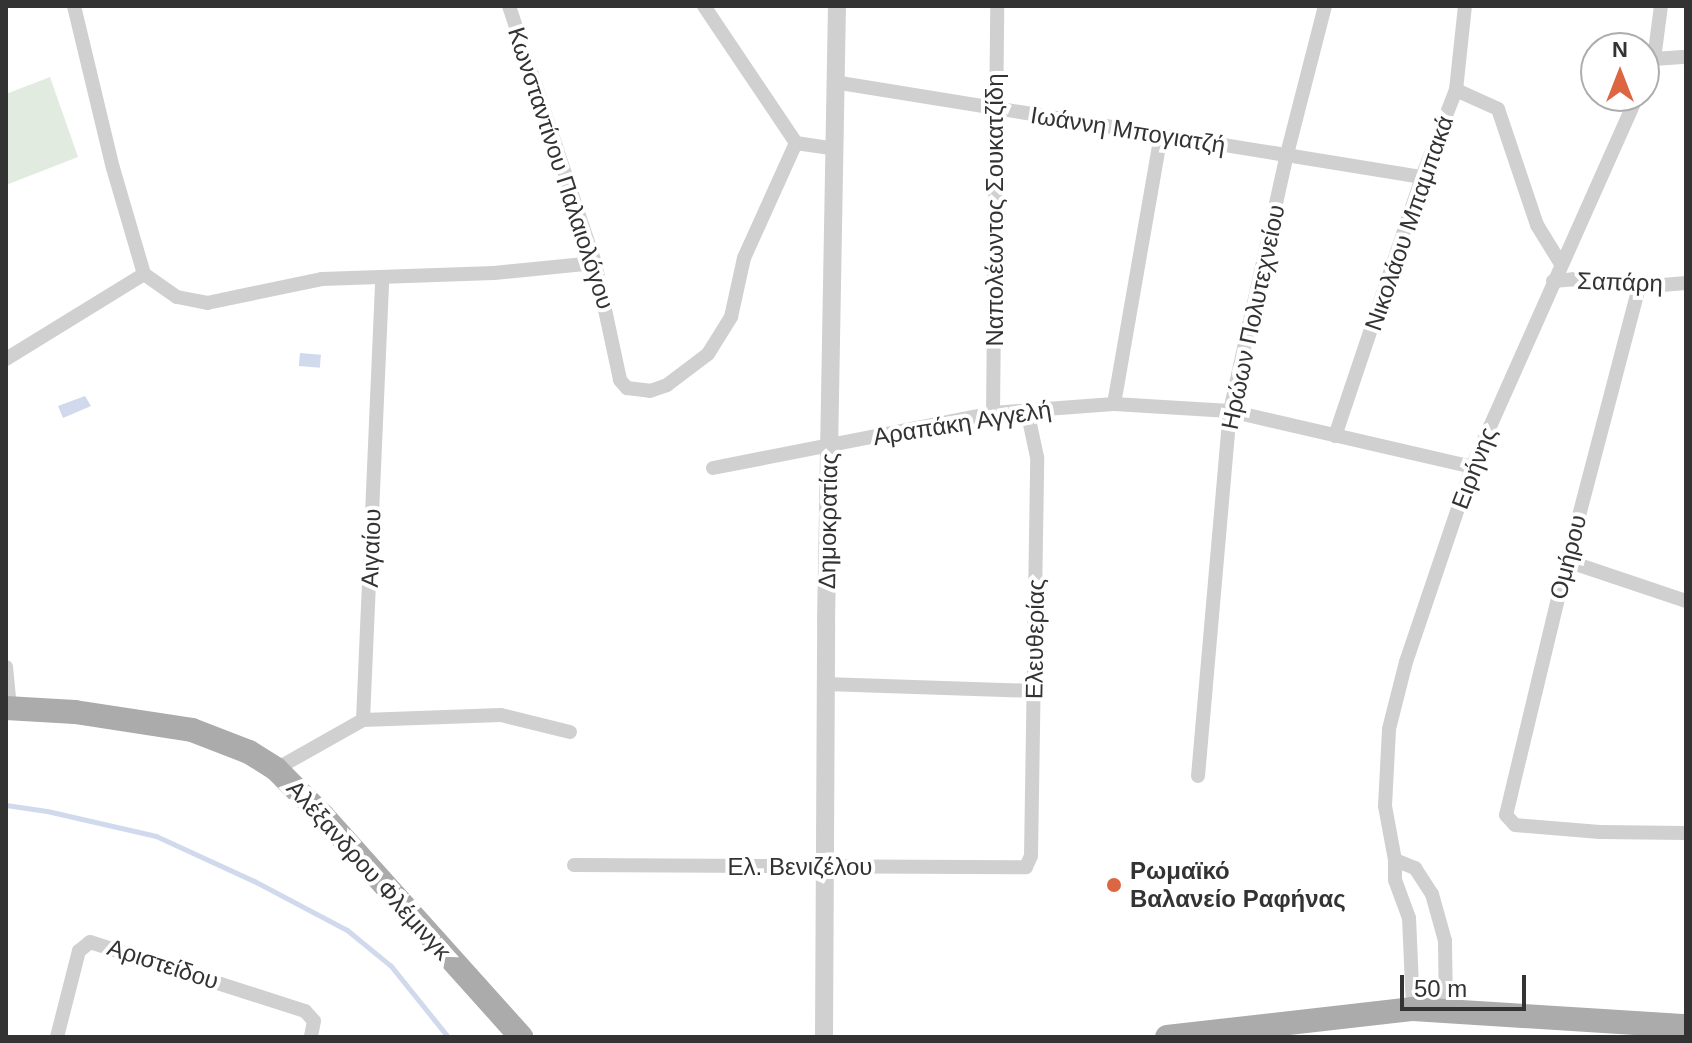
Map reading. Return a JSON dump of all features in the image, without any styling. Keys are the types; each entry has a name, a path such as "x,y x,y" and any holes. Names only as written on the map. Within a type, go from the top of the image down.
{"main road":[{"name":"Αλέξανδρου Φλέμινγκ","path":"8,708 75,712 192,730 249,752 276,769 323,816 521,1037"},
{"path":"1167,1037 1413,1009 1686,1026"}],"street":[{"path":"74,6 113,168 144,274 177,297 207,303 322,279 494,273 595,263"},
{"name":"Κωνσταντίνου Παλαιολόγου","path":"509,6 595,263 620,380 627,388 650,391 667,385 701,363 724,331 733,308 744,258 796,143"},
{"path":"704,6 796,143 836,149"},
{"name":"Δημοκρατίας","path":"824,1037 825,684 837,6"},
{"name":"Ναπολέωντος Σουκατζίδη","path":"993,413 997,6"},
{"name":"Ηρώων Πολυτεχνείου","path":"1198,776 1230,411 1287,154 1325,6"},
{"name":"Νικολάου Μπαμπακά","path":"1335,436 1422,177 1456,90 1465,6"},
{"path":"1658,32 1661,6"},
{"path":"1660,59 1686,57"},
{"name":"Ιωάννη Μπογιατζή","path":"834,82 1422,177"},
{"path":"1456,90 1498,109 1537,225 1561,264"},
{"name":"Ειρήνης","path":"1413,1009 1409,918 1395,880 1395,860 1385,806 1389,729 1406,662 1472,467 1630,112"},
{"path":"1114,404 1161,135"},
{"path":"6,359 144,274"},
{"name":"Αιγαίου","path":"363,720 382,277"},
{"name":"Σαπάρη","path":"1553,281 1574,279 1639,287 1686,283"},
{"name":"Ομήρου","path":"1639,287 1567,561 1506,815 1515,825 1600,832 1686,833"},
{"name":"Αραπάκη Αγγελή","path":"713,468 993,413 1114,404 1230,411 1472,467"},
{"name":"Ελευθερίας","path":"1026,867 1031,856 1037,457 1027,410"},
{"path":"1567,561 1686,601"},
{"path":"6,667 8,708"},
{"path":"825,684 1035,691"},
{"path":"276,769 363,720 501,715 570,732"},
{"path":"1395,860 1415,868 1432,894 1445,941 1446,1009"},
{"name":"Ελ. Βενιζέλου","path":"574,865 1026,867"},
{"name":"Αριστείδου","path":"57,1037 79,951 90,942 305,1011 314,1021 311,1037"}],"shaded area":[{"path":"50,77 78,157 6,185 6,94"}],"water":[{"path":"300,353 321,355 320,368 299,366"},
{"path":"85,396 91,406 63,418 58,406"}],"waterway":[{"path":"6,805 47,811 156,836 254,881 347,930 391,966 448,1037"}],"place":[{"name":"Ρωμαϊκό Βαλανείο Ραφήνας","path":"1114,885"}]}
